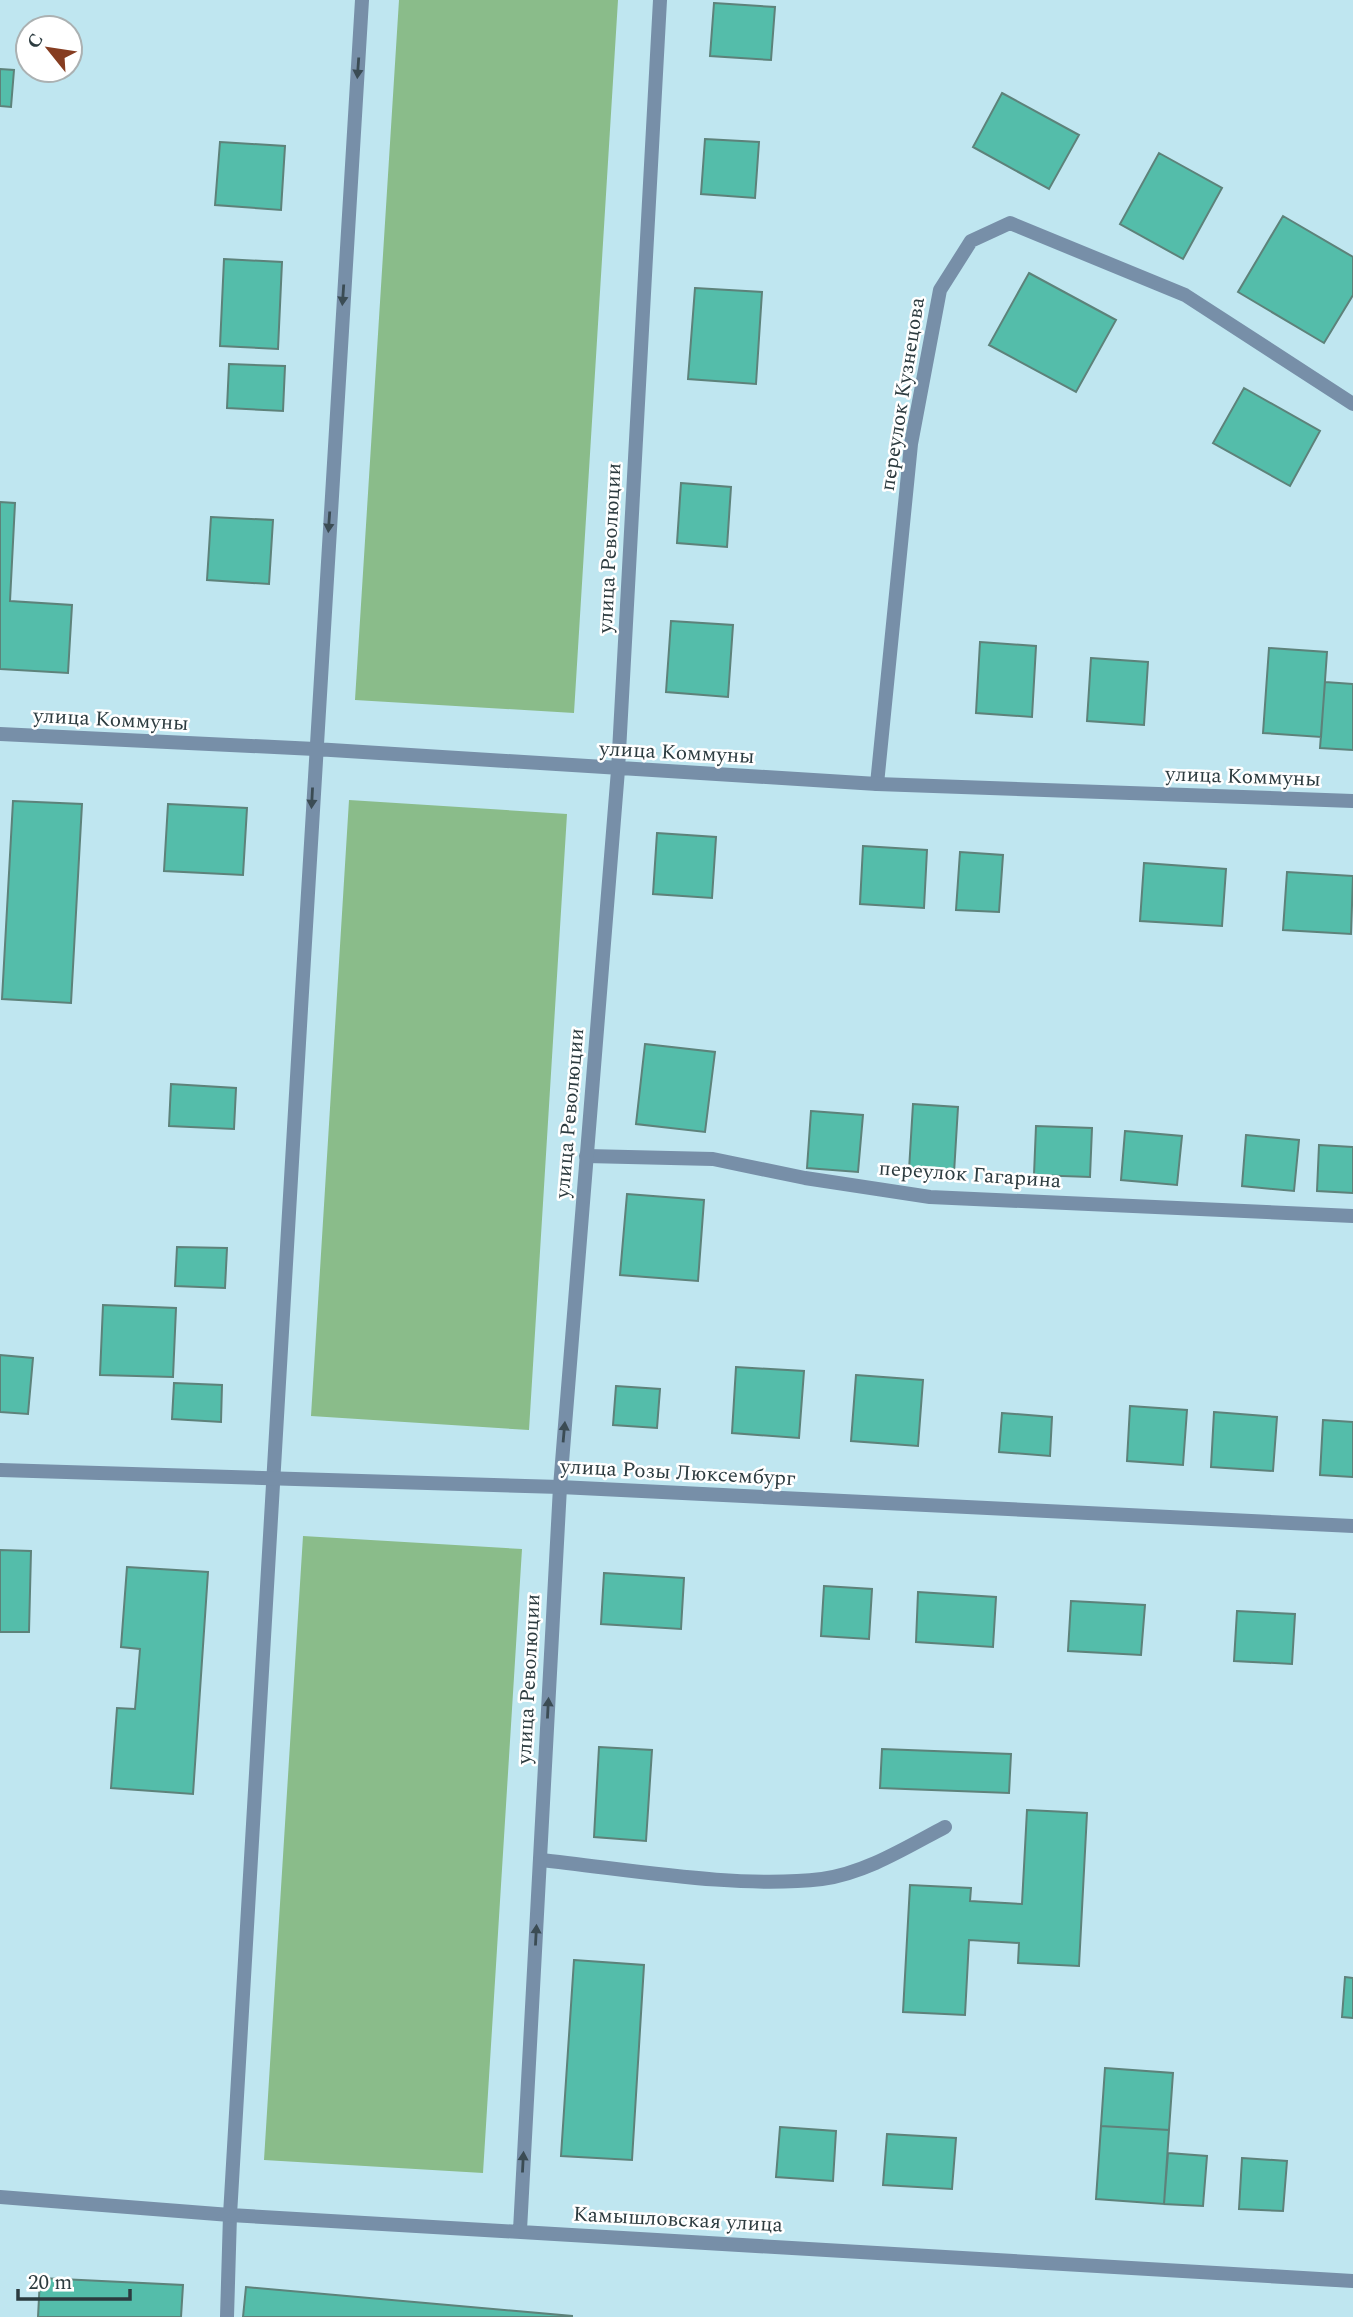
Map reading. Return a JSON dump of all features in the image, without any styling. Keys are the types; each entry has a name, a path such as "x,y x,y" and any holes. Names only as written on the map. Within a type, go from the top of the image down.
{"street":[{"path":"227,2317 230,2215 275,1480 314,750 362,0"},
{"name":"улица Революции","path":"520,2230 560,1487 618,770 660,0"},
{"name":"переулок Кузнецова","path":"877,784 911,444 940,290 971,241 1010,223 1185,295 1353,404"},
{"name":"улица Коммуны","path":"0,734 877,784 1353,801"},
{"name":"переулок Гагарина","path":"586,1156 713,1159 805,1178 930,1197 1353,1216"},
{"name":"улица Розы Люксембург","path":"0,1470 560,1487 1353,1526"},
{"path":"540,1860 721,1880 824,1878 883,1860 945,1827"},
{"name":"Камышловская улица","path":"0,2197 230,2215 1353,2281"}],"green space":[{"path":"399,0 618,0 574,713 355,700"},
{"path":"349,800 567,814 529,1430 311,1416"},
{"path":"303,1536 522,1549 483,2173 264,2160"}],"building":[{"path":"714,3 775,7 771,60 710,56"},
{"path":"0,69 14,70 11,107 0,106"},
{"path":"1002,93 1079,135 1049,189 973,147"},
{"path":"705,139 759,142 755,198 701,194"},
{"path":"220,142 285,146 281,210 215,205"},
{"path":"1159,153 1222,188 1183,259 1120,224"},
{"path":"1283,216 1353,257 1353,295 1324,343 1238,292"},
{"path":"224,259 282,262 278,349 220,346"},
{"path":"1029,273 1116,320 1076,392 989,345"},
{"path":"695,288 762,292 756,384 688,379"},
{"path":"229,364 285,366 283,411 227,408"},
{"path":"1244,388 1320,431 1290,486 1213,443"},
{"path":"681,483 731,487 727,547 677,543"},
{"path":"0,502 15,503 10,601 72,605 68,673 0,669"},
{"path":"211,517 273,520 269,584 207,580"},
{"path":"671,621 733,625 728,697 666,692"},
{"path":"980,642 1036,646 1032,717 976,713"},
{"path":"1269,648 1327,652 1321,737 1263,733"},
{"path":"1091,658 1148,662 1144,725 1087,721"},
{"path":"1325,682 1353,684 1353,750 1320,748"},
{"path":"13,801 82,804 71,1003 2,999"},
{"path":"168,804 247,808 243,875 164,871"},
{"path":"657,833 716,837 712,898 653,894"},
{"path":"863,846 927,850 924,908 860,904"},
{"path":"960,852 1003,855 999,912 956,910"},
{"path":"1144,863 1226,869 1222,926 1140,921"},
{"path":"1287,872 1353,876 1351,934 1283,930"},
{"path":"645,1044 715,1052 705,1132 636,1124"},
{"path":"171,1084 236,1088 234,1129 169,1126"},
{"path":"913,1104 958,1107 954,1173 909,1170"},
{"path":"811,1111 863,1115 858,1172 807,1168"},
{"path":"1036,1126 1092,1128 1090,1177 1034,1175"},
{"path":"1125,1131 1182,1136 1177,1185 1121,1180"},
{"path":"1246,1135 1299,1140 1294,1191 1242,1186"},
{"path":"1319,1145 1353,1147 1353,1193 1317,1191"},
{"path":"627,1194 704,1200 698,1281 620,1275"},
{"path":"177,1247 227,1248 225,1288 175,1286"},
{"path":"103,1305 176,1308 173,1377 100,1375"},
{"path":"0,1355 33,1358 28,1414 0,1412"},
{"path":"736,1367 804,1371 799,1438 732,1433"},
{"path":"856,1375 923,1380 918,1446 851,1441"},
{"path":"174,1383 222,1385 221,1422 172,1419"},
{"path":"616,1386 660,1389 657,1428 613,1425"},
{"path":"1130,1406 1187,1410 1183,1465 1127,1461"},
{"path":"1214,1412 1277,1417 1273,1471 1211,1467"},
{"path":"1002,1413 1052,1417 1050,1456 999,1452"},
{"path":"1323,1420 1353,1422 1353,1477 1320,1475"},
{"path":"0,1550 31,1551 29,1632 0,1632"},
{"path":"127,1567 208,1572 193,1794 111,1788 117,1708 135,1709 140,1649 121,1647"},
{"path":"604,1573 684,1578 681,1629 601,1624"},
{"path":"824,1586 872,1589 869,1639 821,1636"},
{"path":"918,1592 996,1597 993,1647 916,1642"},
{"path":"1071,1601 1145,1605 1141,1655 1068,1651"},
{"path":"1237,1611 1295,1614 1292,1664 1234,1661"},
{"path":"599,1747 652,1750 646,1841 594,1837"},
{"path":"882,1749 1011,1754 1009,1793 880,1788"},
{"path":"1027,1810 1087,1813 1079,1966 1018,1963 1019,1943 969,1940 965,2015 903,2012 910,1885 971,1888 970,1901 1022,1904"},
{"path":"574,1960 644,1965 632,2160 561,2156"},
{"path":"1345,1977 1353,1978 1353,2018 1342,2017"},
{"path":"1105,2068 1173,2073 1169,2130 1101,2126"},
{"path":"1101,2126 1169,2130 1164,2204 1096,2199"},
{"path":"780,2127 836,2131 833,2181 776,2177"},
{"path":"887,2134 956,2138 952,2189 883,2185"},
{"path":"1168,2153 1207,2156 1203,2206 1164,2204"},
{"path":"1242,2158 1287,2161 1283,2211 1239,2209"},
{"path":"40,2278 183,2285 181,2317 38,2317"},
{"path":"246,2287 572,2316 572,2317 243,2317"}]}
